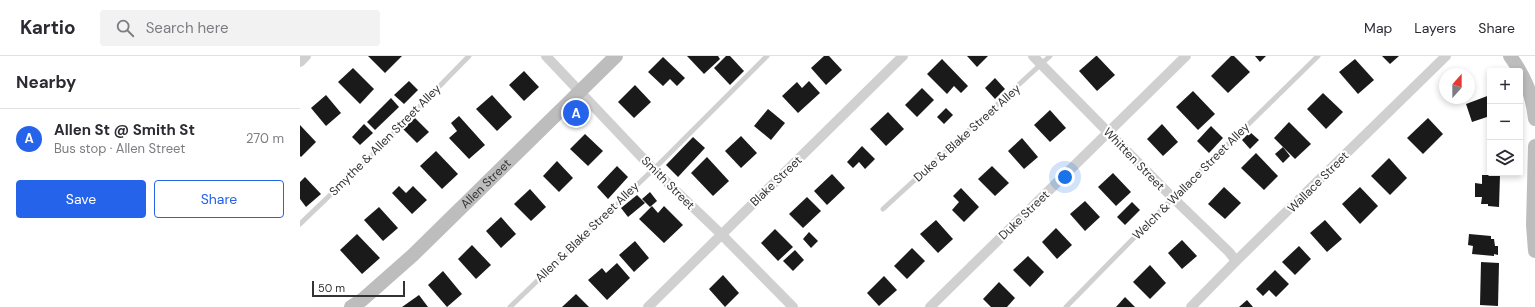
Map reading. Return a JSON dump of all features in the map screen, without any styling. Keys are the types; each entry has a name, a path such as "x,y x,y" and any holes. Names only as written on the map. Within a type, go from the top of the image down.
{"street":[{"path":"300,62 306,56"},
{"name":"Smith Street","path":"546,56 653,169 721,234 793,307"},
{"name":"Allen Street","path":"360,305 616,56"},
{"name":"Blake Street","path":"648,307 903,56"},
{"name":"Whitten Street","path":"1033,56 1173,198 1229,252 1236,261"},
{"name":"Duke Street","path":"930,307 1186,56"},
{"name":"Wallace Street","path":"1191,307 1236,261 1446,56"},
{"path":"1510,56 1528,85 1533,102 1535,119"},
{"path":"1535,146 1533,225 1535,251"}],"lane":[{"name":"Smythe & Allen Street Alley","path":"300,224 375,152 469,56"},
{"name":"Allen & Blake Street Alley","path":"510,307 767,56"},
{"name":"Duke & Blake Street Alley","path":"883,209 1050,56"},
{"name":"Welch & Wallace Street Alley","path":"1066,307 1173,198 1318,56"}],"building":[{"path":"368,56 402,56 385,73"},
{"path":"687,56 718,56 720,59 704,74"},
{"path":"726,56 730,56 744,71 730,85 714,68"},
{"path":"824,56 829,56 842,70 826,85 811,68"},
{"path":"967,56 988,56 977,67"},
{"path":"1096,56 1115,75 1097,91 1079,71"},
{"path":"1231,56 1234,56 1250,72 1228,93 1211,76"},
{"path":"1255,56 1266,56 1260,62"},
{"path":"1382,56 1399,56 1390,64"},
{"path":"663,57 685,78 677,86 670,79 663,86 648,72"},
{"path":"942,59 968,86 961,93 954,86 947,94 927,74"},
{"path":"1355,59 1374,80 1358,94 1339,72"},
{"path":"353,68 374,89 360,104 338,82"},
{"path":"524,71 539,87 524,101 509,85"},
{"path":"995,78 1005,89 995,99 985,88"},
{"path":"409,81 418,90 404,104 394,95"},
{"path":"809,81 820,93 798,113 782,96 797,82 802,88"},
{"path":"635,85 651,102 634,118 618,102"},
{"path":"922,88 934,100 917,117 905,105"},
{"path":"1193,91 1215,114 1198,130 1176,107"},
{"path":"1323,93 1343,112 1326,129 1307,109"},
{"path":"326,95 341,113 326,126 311,108"},
{"path":"492,95 512,117 497,131 476,109"},
{"path":"1487,96 1487,117 1472,122 1466,104 1475,104 1475,101"},
{"path":"391,98 399,107 375,130 367,122"},
{"path":"946,108 953,115 944,124 937,117"},
{"path":"768,109 785,123 771,140 754,126"},
{"path":"1050,110 1066,128 1050,142 1034,125"},
{"path":"888,112 904,129 886,146 870,129"},
{"path":"459,116 485,145 469,159 449,138 457,131 451,123"},
{"path":"415,118 429,132 417,143 403,129"},
{"path":"1428,118 1443,134 1423,154 1407,138"},
{"path":"1289,122 1311,144 1295,159 1274,138"},
{"path":"364,124 373,133 360,145 352,137"},
{"path":"1162,124 1178,142 1163,156 1147,139"},
{"path":"300,125 316,142 301,157 300,156"},
{"path":"1211,126 1223,138 1209,153 1197,141"},
{"path":"1250,132 1259,140 1250,149 1242,140"},
{"path":"585,134 603,151 588,166 570,149"},
{"path":"741,136 757,153 741,168 725,151"},
{"path":"693,137 705,148 678,177 666,165"},
{"path":"1022,138 1038,157 1024,169 1008,151"},
{"path":"862,146 875,159 865,169 859,162 853,168 847,162"},
{"path":"1283,147 1290,156 1283,163 1275,154"},
{"path":"436,151 458,174 442,189 420,166"},
{"path":"1256,153 1278,176 1264,190 1241,168"},
{"path":"707,157 729,181 713,196 691,173"},
{"path":"1389,158 1407,178 1390,195 1371,176"},
{"path":"557,161 573,178 559,192 543,176"},
{"path":"617,166 628,177 608,199 597,187"},
{"path":"992,166 1009,183 995,196 978,179"},
{"path":"1113,173 1131,192 1116,206 1098,187"},
{"path":"832,174 845,188 827,205 814,191"},
{"path":"1482,175 1500,176 1499,207 1481,204 1482,197 1475,197 1475,183 1482,184"},
{"path":"305,177 321,194 306,207 300,199 300,182"},
{"path":"399,186 406,193 413,186 427,200 412,214 392,193"},
{"path":"1224,187 1241,203 1225,219 1208,204"},
{"path":"1360,187 1378,206 1360,224 1342,204"},
{"path":"961,188 979,207 964,222 952,210 959,202 953,196"},
{"path":"530,189 546,207 531,221 514,204"},
{"path":"650,192 657,201 650,207 642,199"},
{"path":"637,195 645,203 628,217 621,208"},
{"path":"807,197 821,211 803,228 789,214"},
{"path":"1085,201 1100,217 1085,231 1070,214"},
{"path":"1132,202 1140,210 1125,225 1117,217"},
{"path":"652,206 658,213 664,206 683,225 664,243 639,219"},
{"path":"379,207 398,228 383,241 364,220"},
{"path":"501,217 516,234 501,248 486,231"},
{"path":"936,220 953,239 938,253 920,234"},
{"path":"1325,220 1342,239 1327,252 1310,233"},
{"path":"1056,228 1072,245 1057,259 1042,242"},
{"path":"775,229 793,247 778,261 761,243"},
{"path":"809,232 818,241 811,248 803,239"},
{"path":"357,234 380,258 362,274 340,250"},
{"path":"1469,234 1491,236 1491,239 1494,239 1495,246 1498,246 1498,255 1472,254 1473,246 1468,245"},
{"path":"1182,240 1197,256 1182,269 1168,253"},
{"path":"635,241 649,258 634,272 619,255"},
{"path":"472,245 491,265 476,279 458,259"},
{"path":"1299,246 1311,259 1295,275 1282,262"},
{"path":"912,248 925,261 907,279 894,266"},
{"path":"795,250 804,260 793,271 783,261"},
{"path":"1028,256 1044,272 1030,287 1013,270"},
{"path":"1481,262 1499,263 1498,306 1480,305"},
{"path":"617,263 630,278 607,300 588,280 602,268 606,273"},
{"path":"1150,265 1166,283 1150,299 1133,282"},
{"path":"1275,270 1289,284 1276,297 1269,290 1263,296 1256,289"},
{"path":"443,271 462,294 447,307 428,285"},
{"path":"723,275 739,293 725,307 709,289"},
{"path":"884,276 897,290 879,306 867,293"},
{"path":"999,282 1015,298 1007,307 991,307 983,299"},
{"path":"576,294 589,307 562,307"},
{"path":"419,295 428,307 402,307"},
{"path":"1125,297 1135,307 1116,307"},
{"path":"1247,300 1253,307 1239,307"}],"place":[{"name":"Allen St @ Smith St","path":"576,113"}]}
